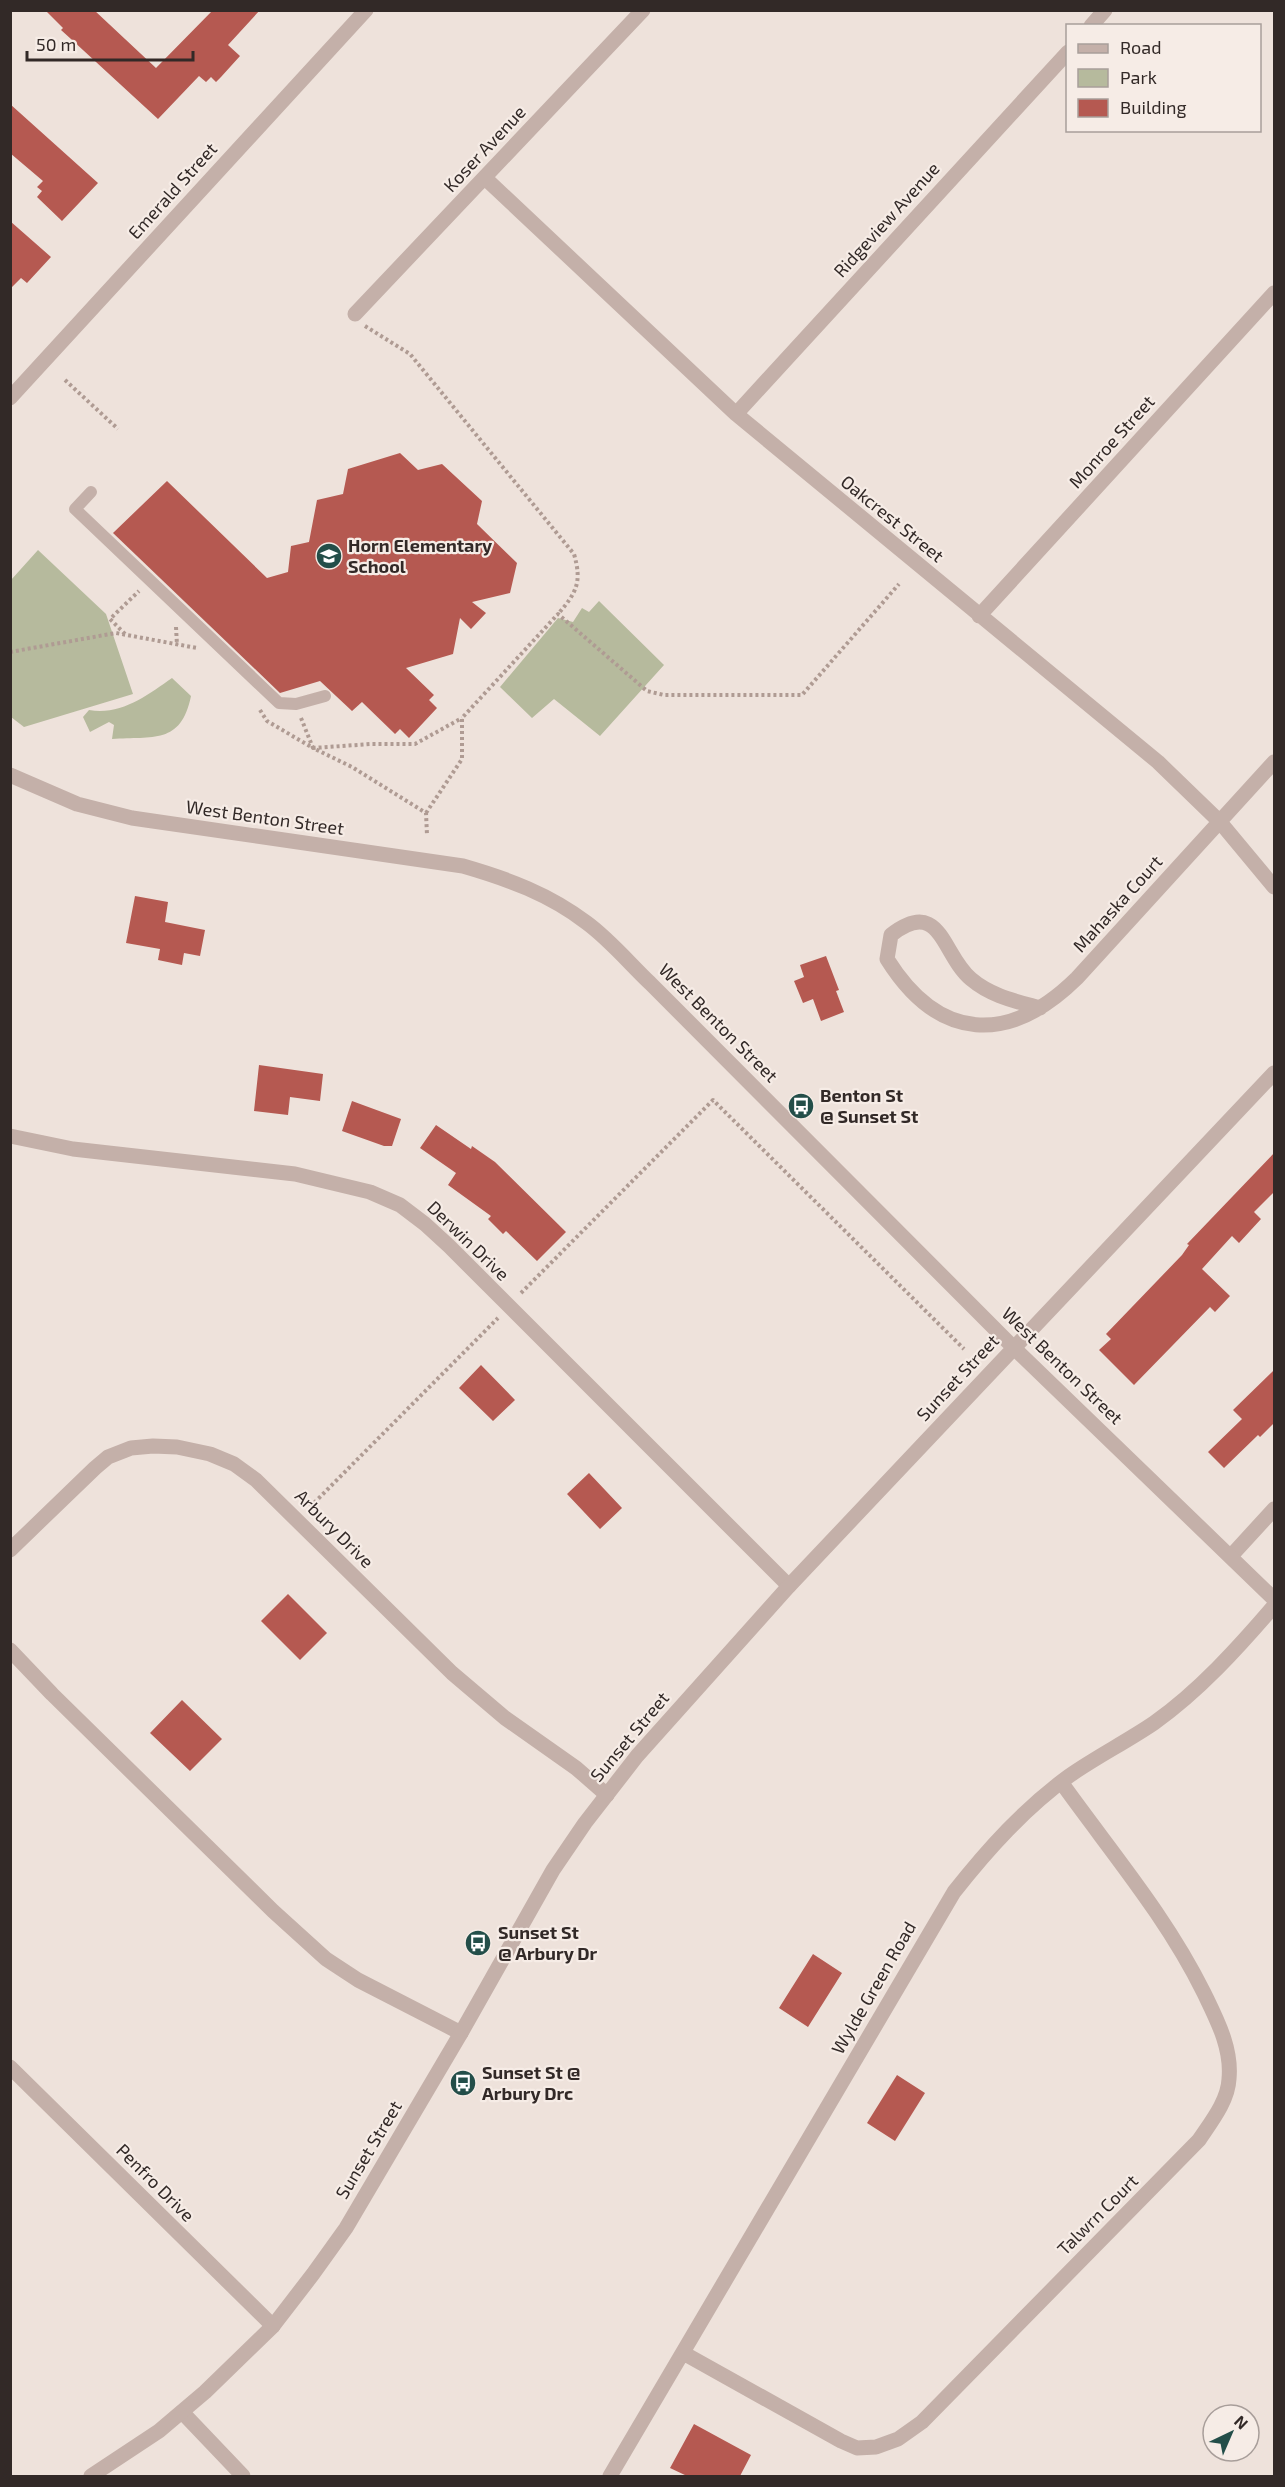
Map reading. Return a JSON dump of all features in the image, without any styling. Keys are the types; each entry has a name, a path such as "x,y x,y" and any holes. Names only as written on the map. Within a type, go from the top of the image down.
{"street":[{"name":"Emerald Street","path":"10,398 366,10"},
{"name":"Koser Avenue","path":"355,314 643,10"},
{"path":"1093,24 1105,10"},
{"name":"Ridgeview Avenue","path":"735,414 1066,53"},
{"name":"Oakcrest Street","path":"485,178 735,414 1158,762 1220,822 1275,887"},
{"name":"Monroe Street","path":"979,616 1275,293"},
{"name":"Mahaska Court","path":"1040,1008 1009,1000 985,990 969,977 955,958 945,938 931,925 916,921 904,925 891,935 887,959 907,987 938,1013 956,1022 973,1025 997,1025 1017,1019 1040,1008 1060,995 1275,762"},
{"name":"West Benton Street","path":"10,775 77,804 132,818 463,866 504,878 536,891 563,906 589,924 643,976 1014,1347 1275,1599"},
{"name":"Sunset Street","path":"91,2476 159,2431 237,2363 273,2326 346,2228 461,2033 553,1870 607,1795 661,1729 789,1586 1275,1073"},
{"name":"Derwin Drive","path":"10,1136 73,1149 295,1174 370,1192 400,1205 449,1246 789,1586"},
{"name":"Arbury Drive","path":"10,1550 108,1457 131,1448 153,1446 177,1447 210,1454 234,1464 255,1480 452,1673 505,1718 576,1768 607,1795"},
{"path":"1231,1556 1275,1509"},
{"name":"Wylde Green Road","path":"610,2476 685,2354 954,1892 1019,1818 1061,1782 1154,1723 1178,1704 1217,1668 1275,1606"},
{"path":"10,1650 273,1911 326,1959 358,1980 461,2033"},
{"name":"Talwrn Court","path":"685,2354 857,2448 876,2447 898,2439 922,2421 966,2379 1199,2140 1222,2103 1230,2080 1228,2053 1219,2023 1189,1962 1151,1903 1061,1782"},
{"name":"Penfro Drive","path":"10,2067 273,2326"},
{"path":"182,2412 243,2476"}],"lane":[{"path":"91,492 75,509 279,703 296,704 325,696"}],"path":[{"path":"313,748 415,744 462,718 558,614 576,589 579,572 573,554 410,354 366,328 355,314"},
{"path":"65,380 118,429"},
{"path":"558,614 647,691 664,695 802,695 899,584"},
{"path":"126,635 110,619 142,589 148,594"},
{"path":"171,619 176,626 177,645"},
{"path":"10,652 116,633 227,654"},
{"path":"256,703 267,721 313,748 352,767 426,813"},
{"path":"296,704 313,748"},
{"path":"428,835 426,813 462,759 462,718"},
{"path":"521,1293 713,1100 964,1349"},
{"path":"310,1507 500,1316"}],"green space":[{"path":"38,550 106,614 133,694 24,727 11,717 11,580"},
{"path":"599,601 664,665 600,736 554,699 532,718 500,687 558,618 573,622 582,608 589,612"},
{"path":"172,678 191,696 180,723 172,730 152,737 112,739 114,725 109,722 90,732 83,717 89,710 112,710 123,707"}],"building":[{"path":"45,10 94,10 156,68 213,10 260,10 228,45 240,56 221,77 216,82 211,77 206,82 199,76 158,119 61,30 63,28"},
{"path":"10,104 98,183 62,221 37,197 42,191 37,187 43,181 10,153"},
{"path":"10,221 51,257 27,283 21,278 10,289"},
{"name":"Horn Elementary School","path":"400,453 418,470 442,464 482,501 477,524 517,563 510,593 472,602 486,613 471,629 460,618 453,654 406,668 434,695 429,700 437,708 409,738 400,729 395,734 362,702 352,711 320,681 280,693 113,533 167,481 267,578 288,572 291,546 309,542 317,500 343,494 348,469"},
{"path":"135,896 168,902 165,922 205,930 200,956 184,953 182,965 158,960 160,949 126,943"},
{"path":"826,956 839,990 836,991 844,1012 821,1021 813,999 803,1003 794,981 804,977 800,965"},
{"path":"259,1065 323,1074 320,1101 290,1097 288,1115 254,1111"},
{"path":"352,1101 401,1119 392,1146 384,1146 342,1131"},
{"path":"436,1125 495,1162 566,1232 537,1261 506,1231 503,1234 488,1219 491,1216 448,1185 456,1173 420,1148"},
{"path":"1275,1152 1275,1191 1254,1212 1261,1219 1239,1243 1232,1236 1202,1269 1230,1296 1215,1312 1210,1307 1134,1385 1099,1350 1111,1339 1106,1334 1182,1255 1189,1245 1187,1244"},
{"path":"481,1365 515,1400 493,1421 459,1388"},
{"path":"1275,1369 1275,1422 1224,1468 1208,1452 1242,1419 1233,1410"},
{"path":"589,1473 622,1508 600,1529 567,1494"},
{"path":"288,1594 327,1633 300,1660 261,1621"},
{"path":"182,1700 222,1739 190,1771 150,1733"},
{"path":"813,1954 842,1973 808,2027 779,2008"},
{"path":"897,2075 925,2093 895,2141 867,2123"},
{"path":"694,2424 751,2455 740,2476 687,2476 670,2468"}],"place":[{"name":"Horn Elementary School","path":"329,556"},
{"name":"Benton St @ Sunset St","path":"801,1106"},
{"name":"Sunset St @ Arbury Dr","path":"478,1943"},
{"name":"Sunset St @ Arbury Drc","path":"463,2083"}]}
